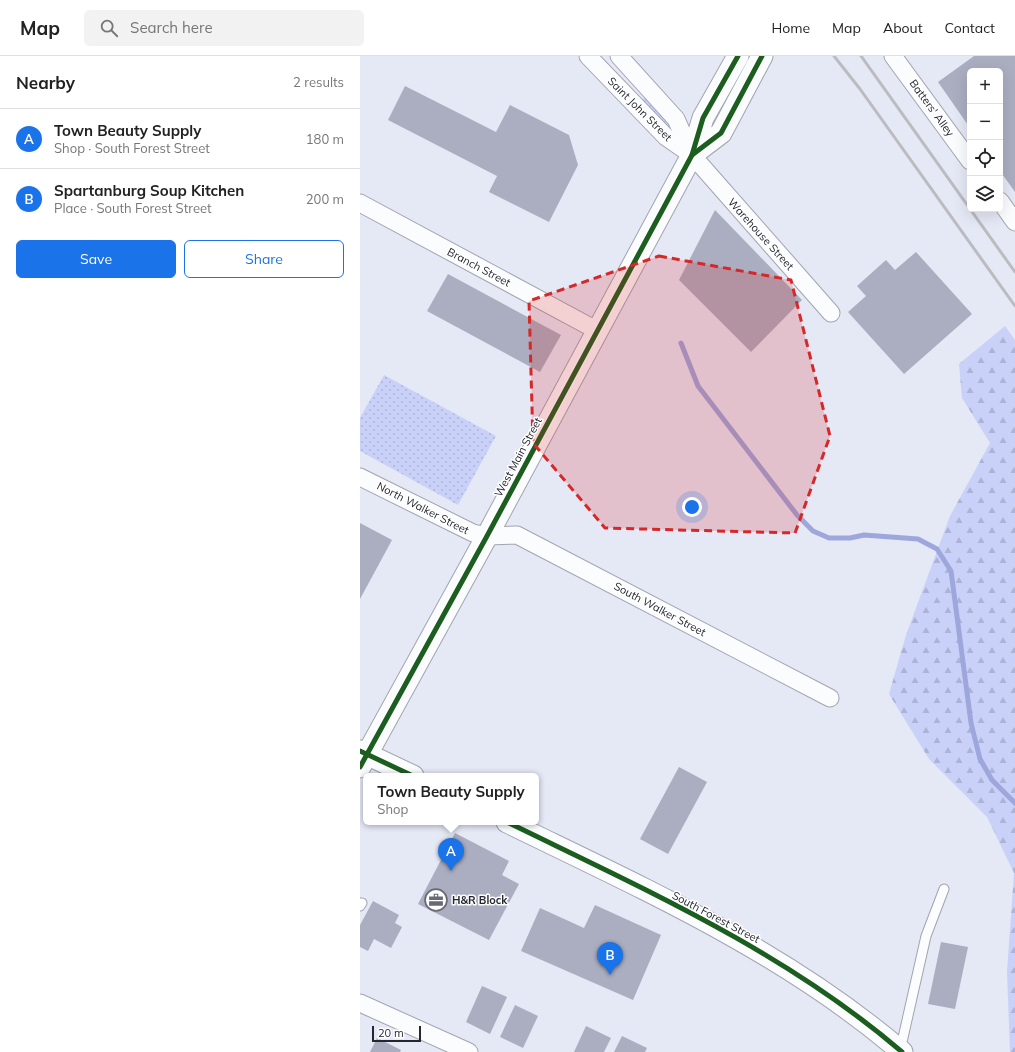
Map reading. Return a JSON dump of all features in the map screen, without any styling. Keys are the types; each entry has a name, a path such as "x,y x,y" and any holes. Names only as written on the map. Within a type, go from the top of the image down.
{"street":[{"name":"Saint John Street","path":"588,56 666,137 692,155"},
{"name":"Saint John Street","path":"619,56 676,119 692,155"},
{"name":"West Main Street","path":"362,758 487,536 598,331 692,155 703,118 738,56"},
{"name":"West Main Street","path":"692,155 721,133 762,56"},
{"name":"Batters' Alley","path":"893,56 967,157"},
{"name":"Warehouse Street","path":"692,155 831,312"},
{"name":"Branch Street","path":"360,203 598,331"},
{"path":"1003,206 1015,222"},
{"name":"North Walker Street","path":"360,476 473,533 487,536"},
{"name":"South Walker Street","path":"487,536 517,535 830,698"},
{"path":"362,758 404,773"},
{"name":"South Forest Street","path":"513,825 685,910 748,944 797,974 844,1007 901,1051"},
{"path":"360,1003 469,1052"}],"lane":[{"path":"901,1051 926,936 944,889"},
{"path":"360,902 362,903 360,906"}],"highlighted area":[{"path":"659,256 791,280 830,436 795,533 605,528 533,443 529,301"}],"green space":[{"path":"645,97 675,130 670,132 642,100"},
{"path":"1005,326 1015,340 1015,1052 1010,1052 1007,972 1014,873 987,817 929,759 889,694 906,635 950,516 990,443 962,398 959,364"},
{"path":"384,375 496,436 458,505 360,451 360,418"}],"building":[{"path":"974,56 1015,56 1015,192 1003,175 1003,68 967,68 967,124 938,82"},
{"path":"405,86 496,132 510,105 569,135 578,165 549,222 489,192 497,176 388,120"},
{"path":"715,210 802,300 751,352 679,280"},
{"path":"916,252 972,314 904,374 848,312 866,296 857,286 886,260 895,270"},
{"path":"448,274 561,335 540,372 427,311"},
{"path":"360,523 392,540 360,599"},
{"path":"679,767 707,782 668,854 640,839"},
{"path":"455,833 509,861 502,875 519,884 489,940 418,904"},
{"path":"373,901 399,915 395,923 402,927 391,948 374,939 368,951 360,947 360,925"},
{"path":"595,905 661,935 633,1000 521,951 540,908 584,928"},
{"path":"941,942 968,947 955,1009 928,1004"},
{"path":"482,986 507,997 490,1034 466,1022"},
{"path":"515,1005 538,1016 523,1048 500,1037"},
{"path":"586,1026 611,1038 604,1052 574,1052"},
{"path":"622,1036 647,1048 645,1052 614,1052"},
{"path":"377,1038 401,1050 400,1052 370,1052"}],"waterway":[{"path":"681,343 698,386 797,515 813,531 829,538 850,538 864,535 918,539 937,549 951,571 971,723 980,759 992,780 1015,803"}],"railway":[{"path":"834,56 860,89 1015,306"},
{"path":"861,56 1015,272"}],"cycle path":[{"path":"360,767 487,536 692,155 703,118 738,56"},
{"path":"692,155 721,133 762,56"},
{"path":"360,751 407,773"},
{"path":"513,825 662,898 762,953 811,983 857,1016 902,1052"}],"place":[{"name":"Town Beauty Supply","path":"451,871"},
{"name":"H&R Block","path":"436,900"},
{"name":"Spartanburg Soup Kitchen","path":"610,975"}]}
